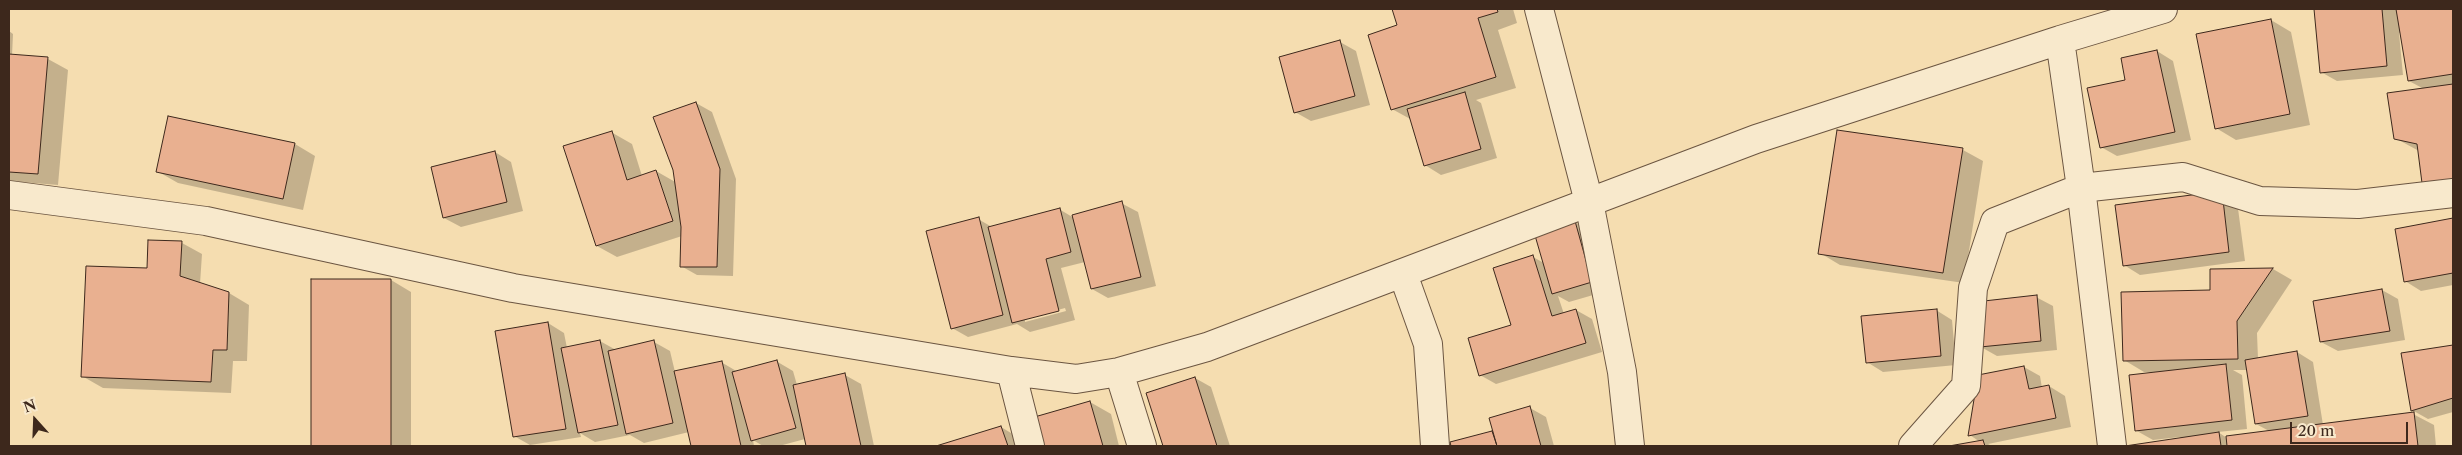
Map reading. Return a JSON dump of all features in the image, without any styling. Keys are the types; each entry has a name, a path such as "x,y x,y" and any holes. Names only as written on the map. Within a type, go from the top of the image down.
{"street":[{"path":"1539,9 1589,202 1622,372 1630,446"},
{"path":"9,195 206,222 513,288 1011,371 1076,378 1119,372 1207,347 1756,139 2060,40 2163,9"},
{"path":"2060,40 2081,188 2112,446"},
{"path":"1913,446 1966,386 1973,288 1995,222 2081,188 2183,177 2260,201 2358,204 2453,193"},
{"path":"1403,274 1428,344 1435,446"},
{"path":"1011,371 1030,446"},
{"path":"1119,372 1142,446"}],"building":[{"path":"1392,9 1497,9 1498,12 1478,18 1496,77 1391,110 1368,35 1397,25"},
{"path":"2314,9 2382,9 2387,66 2320,73"},
{"path":"2396,9 2453,9 2453,74 2408,81"},
{"path":"2271,19 2290,114 2215,129 2196,34"},
{"path":"1340,40 1355,96 1294,113 1279,57"},
{"path":"2157,50 2175,132 2100,148 2087,88 2125,80 2121,58"},
{"path":"9,54 48,57 38,174 9,172"},
{"path":"2453,84 2453,179 2422,183 2417,144 2394,139 2387,93"},
{"path":"1465,92 1481,149 1424,166 1407,109"},
{"path":"696,102 720,169 717,267 680,267 681,227 673,170 653,117"},
{"path":"168,116 295,143 283,199 156,172"},
{"path":"1837,130 1963,148 1943,273 1818,254"},
{"path":"612,131 627,180 656,170 673,221 596,246 563,146"},
{"path":"495,151 507,202 443,218 431,167"},
{"path":"2222,191 2229,252 2123,266 2115,205"},
{"path":"1122,201 1141,277 1091,289 1072,215"},
{"path":"1060,208 1071,252 1046,259 1059,311 1012,323 988,227"},
{"path":"979,217 1003,315 951,329 926,231"},
{"path":"2453,218 2453,273 2404,282 2395,229"},
{"path":"1575,221 1592,282 1552,294 1534,232"},
{"path":"148,240 182,241 180,276 229,292 227,350 213,350 211,382 81,377 86,266 147,268"},
{"path":"1533,255 1552,316 1576,309 1586,343 1479,376 1468,338 1511,325 1493,268"},
{"path":"2273,268 2237,321 2238,359 2123,361 2121,292 2210,290 2210,269"},
{"path":"311,279 391,279 391,446 311,446"},
{"path":"2382,289 2390,331 2320,342 2313,301"},
{"path":"2037,295 2041,341 1980,347 1975,302"},
{"path":"1937,309 1941,356 1866,363 1861,316"},
{"path":"548,322 566,429 513,437 495,331"},
{"path":"600,340 618,425 578,433 561,348"},
{"path":"654,340 673,423 626,434 608,351"},
{"path":"2453,345 2453,398 2411,411 2401,353"},
{"path":"2297,351 2308,416 2255,424 2245,360"},
{"path":"777,360 796,428 751,441 732,372"},
{"path":"722,361 741,446 691,446 674,371"},
{"path":"2226,364 2232,420 2135,431 2129,375"},
{"path":"2024,366 2029,389 2049,385 2056,418 1968,436 1978,375"},
{"path":"845,373 861,446 806,446 793,385"},
{"path":"1195,377 1217,446 1163,446 1146,393"},
{"path":"1090,401 1103,446 1039,446 1031,418"},
{"path":"1530,406 1541,446 1497,446 1489,418"},
{"path":"2414,412 2418,446 2227,446 2226,436"},
{"path":"1001,426 1008,446 936,446"},
{"path":"1492,431 1497,446 1451,446 1450,442"},
{"path":"2219,432 2221,446 2125,446"},
{"path":"1983,440 1985,446 1949,446"}]}
